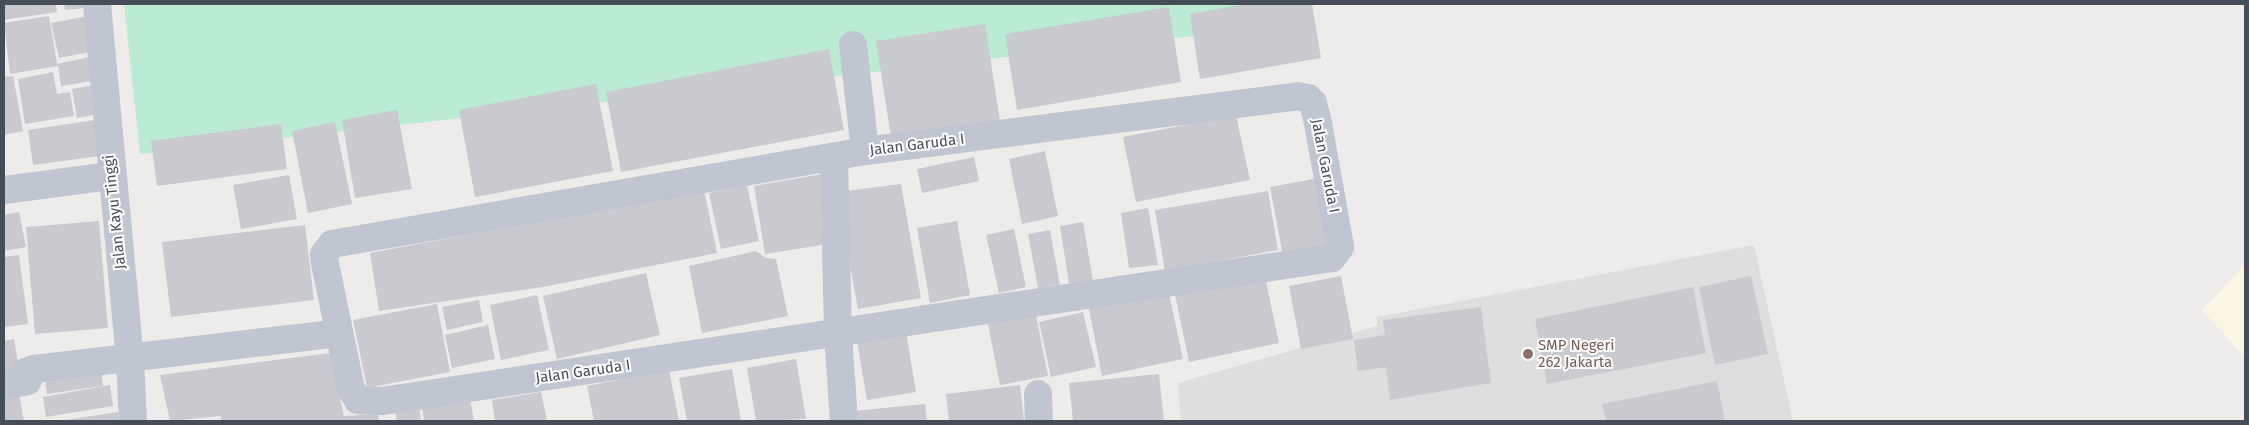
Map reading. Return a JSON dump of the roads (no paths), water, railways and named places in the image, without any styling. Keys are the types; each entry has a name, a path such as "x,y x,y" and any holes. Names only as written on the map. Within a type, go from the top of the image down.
{"street":[{"name":"Jalan Kayu Tinggi","path":"97,4 111,176 130,360 132,421"},
{"path":"852,45 865,151"},
{"name":"Jalan Garuda I","path":"1298,96 1308,98 1313,103 1318,123 1340,246 1338,254 1322,260 838,335 367,402 358,400 351,389 324,254 332,244 865,151 1298,96"},
{"path":"834,157 838,335 844,421"},
{"path":"4,190 111,176"},
{"path":"4,386 27,382 26,372 34,369 130,360 339,332"},
{"path":"1038,394 1039,421"}],"place":[{"name":"SMP Negeri 262 Jakarta","path":"1528,354"}]}
